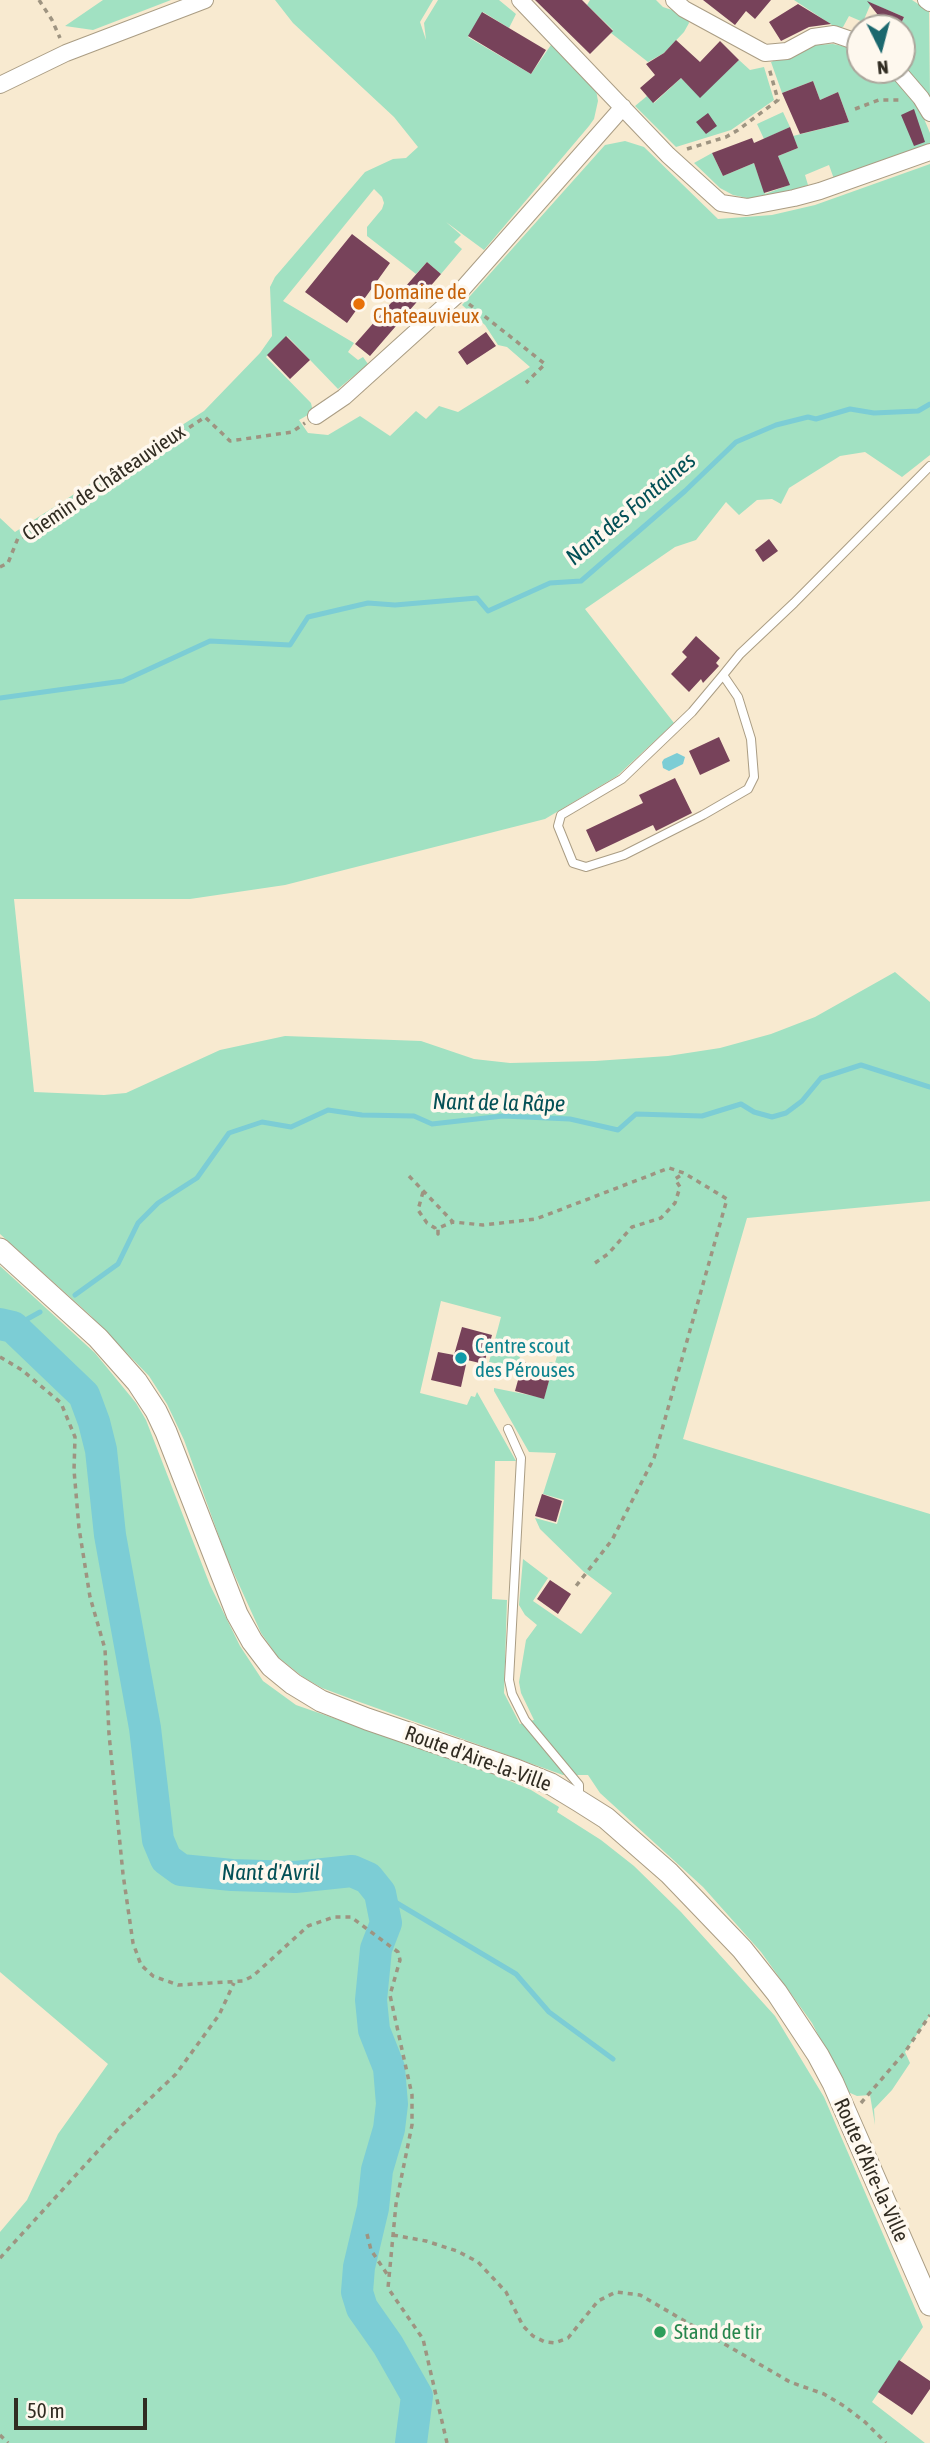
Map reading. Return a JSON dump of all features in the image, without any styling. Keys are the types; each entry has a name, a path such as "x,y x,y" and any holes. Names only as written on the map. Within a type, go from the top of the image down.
{"street":[{"path":"0,85 66,53 205,0"},
{"path":"520,0 668,155 715,199 729,206 768,204 820,191 930,152"},
{"path":"674,0 684,9 765,52 787,51 813,37 834,34 846,38"},
{"path":"909,84 930,113"},
{"path":"316,416 344,397 458,294 623,107"},
{"name":"Route d'Aire-la-Ville","path":"0,1249 98,1338 123,1364 147,1396 166,1432 237,1614 251,1641 271,1666 293,1684 321,1701 551,1784 606,1818 669,1872 742,1949 785,2004 833,2083 930,2305"}],"lane":[{"path":"723,675 738,697 751,739 754,778 748,789 703,816 624,855 586,867 573,863 558,827 561,815 622,779 691,712 740,654 930,466"},
{"path":"508,1429 521,1458 509,1680 512,1694 525,1720 579,1785 579,1801"}],"path":[{"path":"39,0 52,20 66,53"},
{"path":"668,155 726,137 778,100 765,52"},
{"path":"855,109 879,100 921,98"},
{"path":"458,294 545,364 526,383"},
{"name":"Chemin de Châteauvieux","path":"0,566 8,563 18,538 25,536 205,417 230,441 292,432 316,416"},
{"path":"423,1192 418,1210 438,1234 438,1228 453,1222 482,1225 536,1219 669,1168 684,1173 727,1199 654,1458 612,1540 576,1586"},
{"path":"595,1263 608,1254 632,1227 661,1218 675,1203 680,1187 675,1179 684,1173"},
{"path":"409,1176 453,1222"},
{"path":"0,1357 22,1370 61,1403 75,1437 74,1470 79,1528 90,1597 105,1650 109,1734 123,1874 133,1943 141,1965 153,1976 178,1985 234,1983 253,1976 309,1926 334,1917 351,1917 397,1952 400,1960 390,1995 412,2095 412,2125 396,2204 388,2288 423,2339 447,2443"},
{"path":"0,2258 118,2129 176,2074 219,2015 234,1983"},
{"path":"870,2095 905,2052 930,2015"},
{"path":"368,2234 371,2250 388,2276"},
{"path":"393,2235 436,2244 478,2262 506,2292 523,2326 533,2336 545,2342 555,2343 568,2338 598,2301 616,2292 640,2295 790,2382 824,2394 844,2406 886,2443"},
{"path":"0,2435 8,2443"}],"green space":[{"path":"103,0 171,0 93,30 65,26"},
{"path":"275,0 433,0 420,22 426,40 424,23 438,0 499,0 516,14 509,28 483,12 468,37 531,74 553,42 596,90 598,101 594,119 589,126 484,250 446,222 461,235 454,242 462,249 441,274 427,262 416,274 367,236 367,227 384,203 374,189 283,301 354,343 348,352 358,360 363,357 368,364 338,389 287,336 266,357 311,403 313,412 299,420 308,433 328,435 360,416 390,436 416,411 426,419 439,406 458,412 530,367 507,347 498,345 485,325 462,305 605,145 625,141 644,147 718,219 772,215 815,205 930,164 930,455 902,477 865,452 840,456 789,488 781,504 772,499 757,500 739,515 726,502 696,540 675,547 585,609 674,723 617,776 545,819 285,885 190,899 14,899 34,1092 104,1095 126,1093 220,1050 285,1036 421,1041 474,1059 510,1063 668,1056 720,1048 771,1034 815,1017 895,972 930,1002 930,1201 747,1218 683,1439 930,1514 930,2015 905,2052 910,2063 892,2090 874,2109 875,2125 870,2095 857,2096 848,2092 812,2023 761,1952 703,1887 600,1793 588,1775 563,1775 322,1688 278,1657 261,1633 226,1556 184,1440 167,1404 149,1376 90,1315 0,1234 0,518 15,532 204,411 260,353 272,336 270,287 275,277 365,172 393,159 406,158 418,147 394,117 293,23","holes":["441,1301 501,1317 489,1362 517,1367 520,1357 513,1354 518,1338 559,1349 555,1363 549,1362 547,1368 552,1370 544,1398 494,1388 529,1452 556,1453 543,1494 564,1500 557,1524 535,1518 540,1529 584,1572 612,1593 581,1634 533,1601 548,1578 523,1559 519,1605 525,1615 537,1625 526,1640 519,1682 521,1693 534,1720 520,1724 504,1693 507,1600 492,1599 495,1461 516,1461 477,1392 475,1397 471,1396 467,1405 420,1393"]},
{"path":"590,0 656,0 663,7 687,15 689,23 664,53 648,62 611,33 613,30 587,5"},
{"path":"794,0 912,0 929,11 930,99 916,82 916,14 897,14 871,3 866,14 846,14 843,27 835,27"},
{"path":"833,44 846,47 846,84 902,84 917,102 930,133 930,144 834,179 829,165 805,175 808,185 785,193 752,199 733,195 720,188 694,163 712,153 723,176 754,163 765,194 789,185 778,156 798,148 793,136 849,122 838,92 820,100 813,81 782,93 771,62 812,45"},
{"path":"739,60 750,70 764,67 774,100 731,130 676,147 635,106 647,96 654,103 681,78 700,97"},
{"path":"783,112 790,127 764,139 757,124"},
{"path":"0,1266 95,1353 136,1403 146,1420 210,1585 240,1646 263,1681 296,1705 491,1773 531,1790 559,1807 557,1812 601,1840 634,1866 681,1912 775,2016 824,2097 923,2327 872,2402 925,2443 0,2443 0,2232 27,2200 58,2134 108,2064 0,1972"}],"water":[{"path":"677,753 685,757 683,764 669,771 663,768 664,759"}],"building":[{"path":"535,0 582,0 613,31 590,54"},
{"path":"703,0 771,0 755,19 746,11 735,25"},
{"path":"867,1 897,14 877,14"},
{"path":"798,4 831,24 809,27 781,41 769,22"},
{"path":"482,12 546,50 531,74 468,36"},
{"path":"676,40 700,62 720,41 739,60 700,98 681,78 653,103 640,88 655,75 646,64 664,53"},
{"path":"813,81 820,100 838,92 849,122 800,134 782,93"},
{"path":"914,109 925,142 914,146 901,115"},
{"path":"708,113 717,126 706,134 696,122"},
{"path":"790,127 798,148 778,156 790,185 764,193 754,163 723,176 712,153 752,138 754,143"},
{"path":"352,234 390,263 347,323 305,292"},
{"path":"427,262 441,274 370,356 355,344"},
{"path":"486,332 496,346 467,365 458,352"},
{"path":"286,336 310,360 290,379 267,355"},
{"path":"769,539 778,551 763,562 755,550"},
{"path":"696,636 720,658 716,663 719,666 703,683 701,679 689,692 671,674 687,657 682,652"},
{"path":"719,737 730,761 700,775 689,751"},
{"path":"675,778 692,813 656,831 653,825 596,852 586,830 643,803 639,795"},
{"name":"Centre scout des Pérouses","path":"462,1327 492,1335 484,1364 467,1360 461,1387 431,1380 438,1352 454,1355"},
{"path":"523,1362 552,1370 544,1399 515,1391"},
{"path":"542,1494 562,1501 556,1522 535,1516"},
{"path":"550,1580 571,1594 558,1614 537,1599"},
{"path":"899,2360 930,2381 930,2389 912,2415 878,2392"}],"waterway":[{"name":"Nant des Fontaines","path":"0,698 123,681 210,641 290,645 308,617 368,603 395,605 477,598 488,611 550,583 581,581 685,491 736,442 776,425 808,417 816,419 850,409 874,413 918,411 930,404"},
{"name":"Nant de la Râpe","path":"75,1295 118,1264 138,1223 158,1203 197,1178 229,1133 262,1122 291,1127 328,1110 362,1115 414,1116 432,1124 503,1116 570,1119 618,1130 636,1114 702,1116 741,1104 754,1112 772,1117 786,1113 802,1101 821,1078 861,1065 930,1087"},
{"name":"Nant de la Râpe","path":"13,1327 40,1312"},
{"name":"Nant d'Avril","path":"0,1324 13,1327 84,1395 94,1422 101,1450 110,1535 145,1728 158,1840 166,1859 181,1870 232,1875 295,1877 352,1871 368,1878 380,1893 386,1923 376,1949 371,2000 374,2030 389,2068 392,2104 389,2129 377,2170 373,2208 359,2267 357,2292 362,2308 388,2345 417,2396 411,2443"},
{"path":"380,1893 516,1974 549,2012 613,2059"}],"place":[{"name":"Domaine de Chateauvieux","path":"359,304"},
{"name":"Centre scout des Pérouses","path":"461,1358"},
{"name":"Stand de tir","path":"660,2332"}]}
